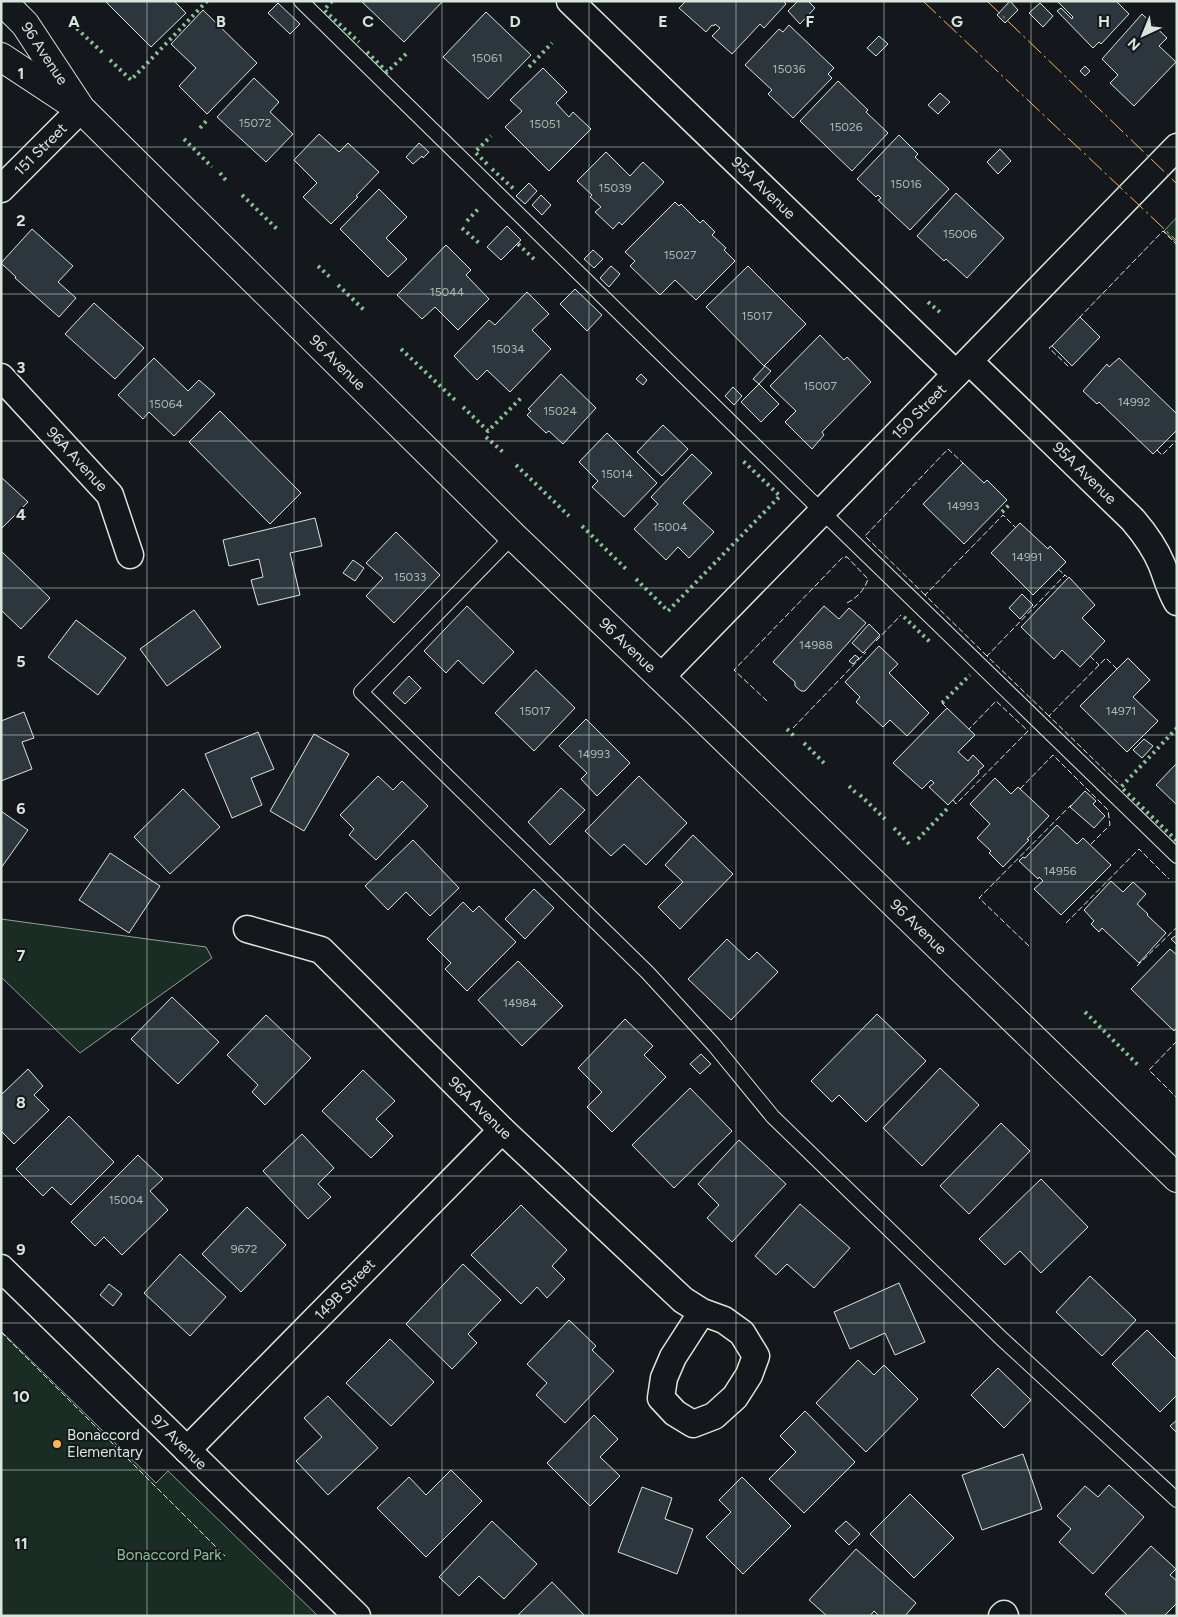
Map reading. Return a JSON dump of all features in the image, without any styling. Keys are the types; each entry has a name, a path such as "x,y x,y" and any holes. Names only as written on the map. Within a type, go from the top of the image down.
{"main road":[{"name":"96 Avenue","path":"2,1 25,24 81,109"},
{"name":"96 Avenue","path":"1,57 81,109 513,536 1177,1178"}],"street":[{"name":"95A Avenue","path":"570,1 962,368 1138,525 1155,550 1177,602"},
{"name":"151 Street","path":"1,189 81,109"},
{"name":"150 Street","path":"662,678 1177,147"},
{"name":"96A Avenue","path":"1,377 110,495 130,555"},
{"name":"96A Avenue","path":"247,929 321,950 502,1130 683,1300 702,1312"},
{"name":"149B Street","path":"187,1450 502,1130"},
{"name":"97 Avenue","path":"1,1268 357,1616"}],"lane":[{"path":"301,1 1177,856"},
{"path":"513,536 361,692 648,973 714,1045 773,1117 1002,1340 1177,1500"}],"green space":[{"path":"1177,217 1177,243 1164,231"},
{"path":"1,919 206,947 212,958 80,1053 1,977"},
{"name":"Bonaccord Elementary","path":"1,1331 156,1483 168,1471 318,1616 1,1616"}],"building":[{"path":"105,1 174,1 186,13 151,47"},
{"path":"361,1 443,1 404,42"},
{"path":"686,1 783,1 786,4 764,28 760,24 732,54 712,36 720,28 715,24 706,32 679,8"},
{"path":"798,1 808,1 815,8 800,24 788,11"},
{"path":"1010,1 1018,10 1005,23 997,15"},
{"path":"1057,1 1116,1 1129,14 1101,44 1099,42 1093,48 1057,11 1061,8 1072,19 1073,17"},
{"path":"278,3 300,24 290,34 268,13"},
{"path":"1040,3 1053,16 1043,27 1029,13"},
{"path":"203,10 257,63 207,114 179,86 196,68 171,44"},
{"path":"486,12 531,55 488,99 443,57"},
{"path":"1142,14 1167,38 1159,46 1176,62 1134,106 1110,83 1118,75 1102,59"},
{"path":"789,25 834,68 828,74 832,78 793,118 768,94 772,90 745,65 779,29 783,32"},
{"path":"879,36 888,44 876,56 867,48"},
{"path":"1085,66 1090,71 1085,76 1080,71"},
{"path":"543,68 567,92 556,103 569,117 573,112 591,129 549,171 505,127 522,111 510,100"},
{"path":"254,78 279,102 270,112 293,134 266,162 217,117"},
{"path":"838,81 868,110 866,112 888,133 852,171 800,121"},
{"path":"940,93 950,102 938,114 928,105"},
{"path":"319,134 339,152 348,143 379,172 356,196 358,197 331,224 303,197 317,183 294,160"},
{"path":"899,135 918,154 915,157 949,189 910,230 878,200 881,198 878,195 876,197 857,179"},
{"path":"419,143 429,152 413,164 406,157"},
{"path":"1000,149 1011,161 998,174 987,162"},
{"path":"606,152 630,176 643,162 664,182 622,225 619,222 613,229 595,212 601,207 590,197 592,195 577,181"},
{"path":"529,183 537,191 525,204 516,196"},
{"path":"379,189 407,217 386,238 407,259 388,277 340,229"},
{"path":"956,193 1004,238 967,278 946,259 944,261 917,236"},
{"path":"541,195 551,205 542,215 532,205"},
{"path":"675,202 679,206 681,204 700,223 703,220 715,232 712,235 726,248 724,250 735,261 696,300 675,280 660,295 630,266 635,261 625,252"},
{"path":"507,226 521,240 501,260 487,247"},
{"path":"32,229 73,266 58,282 76,298 59,317 1,263"},
{"path":"446,245 471,270 466,275 489,299 458,330 435,307 422,319 397,295"},
{"path":"593,250 603,259 594,268 584,259"},
{"path":"611,266 620,274 609,287 600,278"},
{"path":"748,266 806,324 764,366 706,307"},
{"path":"575,289 602,315 587,331 560,304"},
{"path":"527,292 549,314 532,330 551,349 510,392 487,370 477,380 454,356 489,320 495,325"},
{"path":"94,303 144,348 115,379 65,334"},
{"path":"1080,317 1100,337 1072,366 1052,346"},
{"path":"820,335 844,360 847,357 871,382 822,432 824,435 812,449 785,422 796,411 770,386"},
{"path":"154,358 188,391 199,380 215,394 174,436 149,412 143,419 118,395"},
{"path":"1119,358 1177,414 1177,430 1153,454 1099,402 1097,404 1083,391 1107,364 1109,367"},
{"path":"765,366 771,371 759,384 753,379"},
{"path":"561,374 596,408 563,444 549,431 546,433 527,415 531,411 528,409"},
{"path":"641,374 647,380 643,385 636,379"},
{"path":"759,384 779,404 761,422 741,402"},
{"path":"733,387 742,396 734,405 725,396"},
{"path":"220,411 301,493 270,524 189,442"},
{"path":"663,425 688,449 662,476 637,452"},
{"path":"607,433 657,483 624,517 592,487 598,481 579,462"},
{"path":"692,454 712,473 683,503 714,532 689,558 678,547 666,560 634,529 658,504 651,497"},
{"path":"963,463 984,483 987,480 1007,500 964,544 923,504"},
{"path":"1,477 28,502 1,529"},
{"path":"315,518 322,546 290,553 300,595 258,605 251,580 263,577 259,559 229,566 223,540"},
{"path":"1020,523 1048,549 1050,546 1066,562 1033,595 991,553"},
{"path":"396,532 440,575 394,623 366,596 383,578 366,563"},
{"path":"1,551 50,598 21,629 1,610"},
{"path":"353,560 364,568 355,581 343,573"},
{"path":"1069,577 1095,605 1082,618 1105,641 1080,667 1062,650 1054,659 1021,627"},
{"path":"1022,594 1033,605 1020,619 1009,608"},
{"path":"467,606 514,652 483,684 458,660 446,673 424,651"},
{"path":"824,606 839,619 849,608 866,623 805,691 801,691 795,686 795,682 773,662"},
{"path":"194,610 221,647 167,686 140,649"},
{"path":"76,620 126,658 98,695 48,657"},
{"path":"869,624 880,635 863,653 852,643"},
{"path":"879,646 898,664 889,673 929,713 907,736 890,720 883,727 856,702 860,697 845,682"},
{"path":"855,655 859,658 853,664 849,661"},
{"path":"1128,658 1150,680 1133,697 1158,721 1127,752 1080,706"},
{"path":"536,670 575,708 534,751 495,713"},
{"path":"409,676 421,688 405,704 393,693"},
{"path":"947,708 975,735 958,752 968,761 973,755 984,766 948,805 929,787 934,783 931,780 922,789 893,763"},
{"path":"24,712 34,738 22,742 32,769 1,781 1,721"},
{"path":"586,719 630,763 597,796 581,779 587,773 559,746"},
{"path":"258,732 274,769 251,778 262,805 232,818 205,754"},
{"path":"314,734 349,754 304,831 270,811"},
{"path":"1144,739 1153,746 1142,758 1133,750"},
{"path":"1177,763 1177,805 1156,785"},
{"path":"378,776 393,790 402,781 428,806 376,860 349,835 354,829 340,815"},
{"path":"639,776 687,823 646,865 624,844 611,856 585,831"},
{"path":"995,778 1011,794 1018,787 1049,816 1003,867 989,853 991,851 977,838 990,824 970,804"},
{"path":"561,788 585,810 550,845 528,822"},
{"path":"183,789 220,827 170,874 134,837"},
{"path":"1085,791 1096,801 1093,804 1105,816 1094,828 1070,807"},
{"path":"1,811 28,830 1,868"},
{"path":"1057,825 1077,844 1083,838 1111,865 1061,915 1034,889 1043,881 1039,877 1038,879 1019,861 1023,857 1025,858"},
{"path":"693,835 733,874 680,929 658,907 683,882 665,865"},
{"path":"413,840 459,888 430,916 406,892 388,910 365,886"},
{"path":"110,853 160,886 129,933 79,900"},
{"path":"1111,881 1123,892 1133,882 1146,894 1137,904 1166,933 1139,963 1102,928 1099,932 1091,924 1094,921 1084,910"},
{"path":"534,889 554,908 525,939 505,919"},
{"path":"463,902 473,912 479,906 516,942 467,991 445,969 451,963 427,939"},
{"path":"1177,935 1177,945 1171,939"},
{"path":"727,939 749,960 757,952 778,972 731,1020 688,979"},
{"path":"1170,949 1177,955 1177,1028 1174,1031 1131,989"},
{"path":"518,961 563,1006 522,1046 478,1000"},
{"path":"172,997 219,1042 178,1084 131,1039"},
{"path":"877,1014 926,1061 866,1122 839,1095 832,1102 811,1081"},
{"path":"266,1015 311,1058 265,1105 252,1092 258,1085 227,1055"},
{"path":"625,1019 653,1046 644,1055 666,1077 612,1132 587,1107 602,1092 578,1068"},
{"path":"701,1054 711,1064 700,1074 690,1064"},
{"path":"940,1068 979,1105 922,1166 883,1128"},
{"path":"28,1069 43,1086 34,1095 49,1110 14,1144 1,1131 1,1095"},
{"path":"363,1070 395,1101 376,1119 393,1136 371,1158 322,1111"},
{"path":"690,1088 732,1131 674,1188 632,1145"},
{"path":"69,1116 114,1162 71,1205 52,1187 43,1196 16,1169"},
{"path":"1001,1123 1030,1151 969,1214 940,1186"},
{"path":"302,1134 334,1168 318,1184 331,1197 308,1219 263,1171"},
{"path":"739,1140 786,1184 732,1242 707,1218 719,1205 698,1184"},
{"path":"138,1155 163,1179 150,1191 168,1210 122,1255 104,1237 95,1246 71,1222"},
{"path":"1041,1179 1088,1227 1041,1273 1020,1251 1005,1265 979,1239"},
{"path":"800,1204 850,1248 814,1288 787,1264 776,1275 755,1256"},
{"path":"521,1205 567,1250 552,1266 565,1279 547,1298 537,1287 521,1304 471,1255"},
{"path":"247,1207 286,1245 241,1292 202,1254"},
{"path":"180,1254 226,1297 190,1336 144,1293"},
{"path":"463,1264 501,1300 468,1334 477,1343 452,1369 406,1324"},
{"path":"1090,1276 1136,1320 1102,1356 1056,1312"},
{"path":"899,1283 925,1342 895,1355 885,1333 850,1349 834,1312"},
{"path":"109,1284 122,1294 113,1306 100,1295"},
{"path":"569,1320 596,1346 592,1350 614,1371 565,1423 536,1395 547,1383 527,1364"},
{"path":"1147,1330 1177,1360 1177,1395 1160,1412 1112,1364"},
{"path":"390,1339 434,1382 391,1426 346,1383"},
{"path":"858,1360 874,1375 884,1365 918,1399 866,1452 816,1403"},
{"path":"998,1368 1031,1400 1004,1428 971,1395"},
{"path":"328,1396 378,1448 328,1495 296,1461 322,1437 304,1418"},
{"path":"805,1411 855,1462 804,1513 769,1479 796,1452 780,1436"},
{"path":"594,1415 618,1439 600,1457 620,1476 590,1506 547,1463"},
{"path":"1177,1420 1177,1433 1170,1426"},
{"path":"1023,1454 1042,1509 982,1530 962,1475"},
{"path":"451,1470 482,1501 426,1557 377,1508 409,1477 426,1495"},
{"path":"742,1477 791,1526 743,1574 706,1537 731,1512 719,1500"},
{"path":"1109,1485 1144,1517 1093,1574 1059,1542 1071,1529 1057,1516 1085,1486 1098,1497"},
{"path":"642,1487 672,1498 665,1519 693,1529 677,1574 618,1552"},
{"path":"910,1494 954,1538 914,1578 870,1534"},
{"path":"492,1521 537,1564 504,1599 479,1576 459,1596 439,1577"},
{"path":"846,1521 860,1534 849,1545 835,1531"},
{"path":"1151,1546 1176,1569 1170,1575 1177,1581 1177,1603 1164,1616 1128,1616 1105,1594"},
{"path":"856,1549 916,1603 905,1616 879,1616 874,1611 870,1616 827,1616 809,1600"},
{"path":"552,1582 585,1616 517,1616"}],"hedge":[{"path":"110,60 131,80 207,1"},
{"path":"332,1 324,10 359,42"},
{"path":"72,24 105,55"},
{"path":"529,67 552,43"},
{"path":"367,52 387,72 407,53"},
{"path":"200,128 208,119"},
{"path":"487,164 475,152 491,136"},
{"path":"184,139 212,167"},
{"path":"492,169 516,191"},
{"path":"220,173 228,183"},
{"path":"242,195 277,229"},
{"path":"467,221 480,207"},
{"path":"462,228 480,244"},
{"path":"518,244 535,260"},
{"path":"318,266 332,279"},
{"path":"338,285 364,310"},
{"path":"928,302 942,314"},
{"path":"401,349 455,400"},
{"path":"463,407 488,431 521,398"},
{"path":"486,437 504,453"},
{"path":"636,579 668,611 780,496 742,460"},
{"path":"516,465 569,516"},
{"path":"1002,512 1010,504"},
{"path":"582,526 627,570"},
{"path":"904,617 931,643"},
{"path":"942,703 970,675"},
{"path":"1177,728 1121,787 1177,841"},
{"path":"787,729 794,736"},
{"path":"804,743 824,763"},
{"path":"849,786 857,794"},
{"path":"860,795 885,819"},
{"path":"918,839 948,808"},
{"path":"894,828 909,844"},
{"path":"1085,1012 1138,1065"}],"fence":[{"path":"1079,318 1163,231 1177,245"},
{"path":"1053,345 1049,348 1069,367"},
{"path":"1157,450 1162,455 1177,440"},
{"path":"925,595 865,536 948,449 963,463"},
{"path":"987,656 925,595 1003,515 1016,528"},
{"path":"767,701 734,670 843,557 847,557 868,579 860,593 847,603"},
{"path":"1058,569 1065,575"},
{"path":"1049,716 987,656 1065,575 1068,578"},
{"path":"876,641 901,615"},
{"path":"793,728 866,652"},
{"path":"1090,656 1099,665"},
{"path":"1117,669 1106,658 1049,716 1120,785"},
{"path":"953,800 956,804 1028,731 996,701 969,729"},
{"path":"942,703 947,708"},
{"path":"1020,789 1053,755 1108,810 1110,825 1090,845"},
{"path":"1029,946 979,898 1071,805"},
{"path":"1066,923 1139,849 1169,879"},
{"path":"1137,966 1177,927"},
{"path":"1177,1041 1149,1070 1177,1098"},
{"path":"1,1332 225,1556"}],"power":[{"path":"923,1 1177,241"},
{"path":"987,1 1177,184"}],"place":[{"name":"Bonaccord Elementary","path":"57,1444"}],"park label":[{"name":"Bonaccord Park","path":"169,1555"}]}
